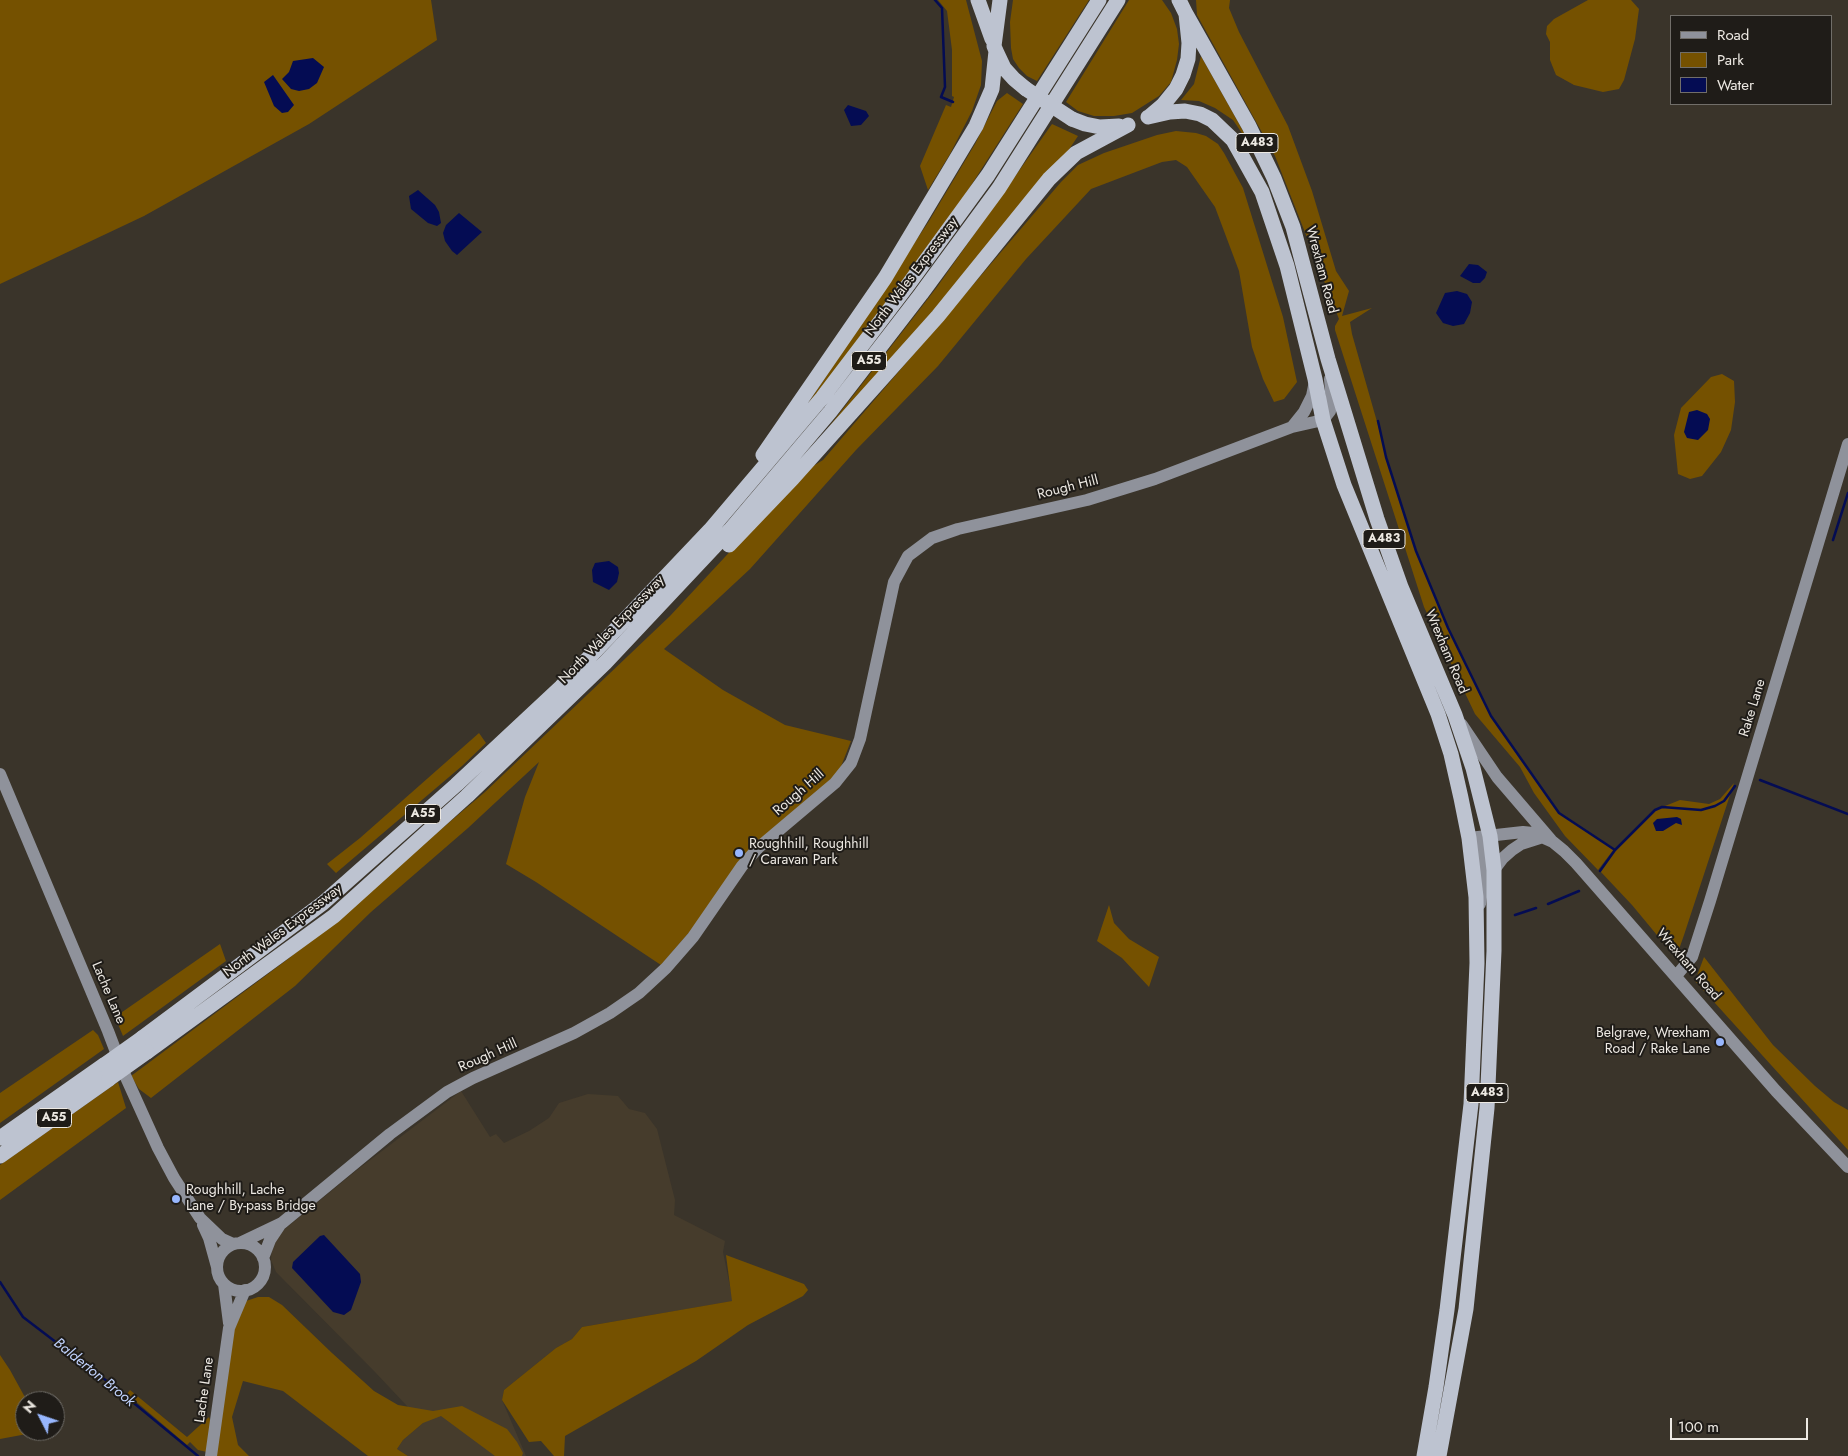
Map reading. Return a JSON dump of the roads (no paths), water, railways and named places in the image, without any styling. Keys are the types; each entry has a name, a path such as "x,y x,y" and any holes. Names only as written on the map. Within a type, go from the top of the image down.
{"highway":[{"path":"978,0 1004,68 1026,89 1072,119 1085,124 1100,127 1128,124"},
{"path":"680,562 758,461 890,270 976,126 992,89 1000,0"},
{"name":"North Wales Expressway","path":"144,1045 323,903 456,785 561,687 710,530 822,398 908,285 988,175 1099,0"},
{"name":"North Wales Expressway","path":"0,1156 106,1072 334,916 467,796 605,663 730,530 842,396 921,294 999,188 1118,0"},
{"path":"605,663 696,580 793,478 938,316 1049,179 1076,154 1128,124 1148,117 1163,105 1176,89 1188,59 1189,43 1183,5"},
{"name":"Wrexham Road","path":"1183,5 1249,126 1274,178 1292,227 1328,359 1378,519 1401,587 1455,715 1473,768 1479,837"},
{"name":"A483","path":"1148,117 1170,112 1186,111 1200,114 1212,120 1233,140 1262,192 1286,266 1315,379 1323,420 1344,485 1438,714 1479,837 1494,870 1492,993 1487,1108 1466,1309 1439,1456"},
{"name":"A483","path":"1424,1456 1448,1300 1471,1104 1479,837"},
{"name":"North Wales Expressway","path":"0,1138 106,1072"}],"street":[{"path":"1323,420 1330,411 1332,403 1328,359"},
{"path":"1292,427 1304,412 1312,396 1315,379"},
{"name":"Rough Hill","path":"237,1243 261,1234 282,1223 390,1134 447,1092 473,1078 574,1033 610,1013 639,993 666,968 693,937 742,866 758,848 835,783 851,762 860,739 894,582 908,556 932,538 958,529 1088,500 1155,480 1292,427 1323,420"},
{"name":"Rake Lane","path":"1676,976 1692,957 1848,444"},
{"name":"Wrexham Road","path":"1455,715 1497,777 1548,840 1576,863 1776,1090 1848,1167"},
{"name":"Lache Lane","path":"0,774 135,1098 170,1170 200,1218 209,1238 217,1270"},
{"path":"1479,837 1523,832 1548,840"},
{"path":"1494,870 1503,858 1521,844 1548,840"},
{"name":"Lache Lane","path":"200,1218 222,1239 237,1243"},
{"name":"Rough Hill","path":"263,1258 270,1240 282,1223"},
{"path":"237,1243 254,1247 263,1258 265,1265 262,1278 254,1287 245,1290 230,1288 224,1284 217,1270 221,1254 226,1248 237,1243"},
{"name":"Lache Lane","path":"211,1454 229,1328 224,1284"},
{"name":"Lache Lane","path":"229,1328 245,1290"}],"water":[{"path":"313,58 324,67 317,83 309,89 299,91 291,89 282,79 289,72 293,61"},
{"path":"273,75 294,105 288,112 282,113 274,106 264,82"},
{"path":"848,105 866,111 869,116 861,125 851,126 844,110"},
{"path":"418,190 435,205 439,212 441,223 437,226 428,223 411,209 409,196"},
{"path":"459,213 482,232 457,255 445,241 443,233 446,225"},
{"path":"1469,264 1478,265 1487,272 1485,278 1480,283 1473,283 1460,276"},
{"path":"1457,291 1467,294 1472,302 1470,313 1464,324 1453,326 1443,323 1436,313 1445,293"},
{"path":"1697,410 1707,414 1710,419 1708,430 1698,440 1687,438 1684,432 1689,412"},
{"path":"609,561 618,567 619,573 617,582 609,590 593,582 592,570 595,563"},
{"path":"1677,817 1681,819 1682,825 1676,823 1663,831 1656,831 1653,823 1657,819"},
{"path":"324,1235 360,1274 361,1282 351,1310 344,1315 333,1312 292,1268 293,1262 320,1236"}],"waterway":[{"path":"935,0 942,8 945,87 941,97 953,102"},
{"path":"1378,421 1386,457 1416,551 1448,628 1491,716 1559,813 1615,850"},
{"path":"1833,540 1848,493"},
{"path":"1760,780 1848,814"},
{"path":"1600,871 1615,850 1655,810 1662,807 1701,810 1715,806 1724,801 1735,786"},
{"path":"1548,904 1579,891"},
{"path":"1515,915 1536,908"},
{"name":"Balderton Brook","path":"0,1282 23,1317 112,1385 198,1456"}],"place":[{"name":"Roughhill, Roughhill / Caravan Park","path":"739,853"},
{"name":"Belgrave, Wrexham Road / Rake Lane","path":"1720,1042"},
{"name":"Roughhill, Lache Lane / By-pass Bridge","path":"176,1199"}]}
